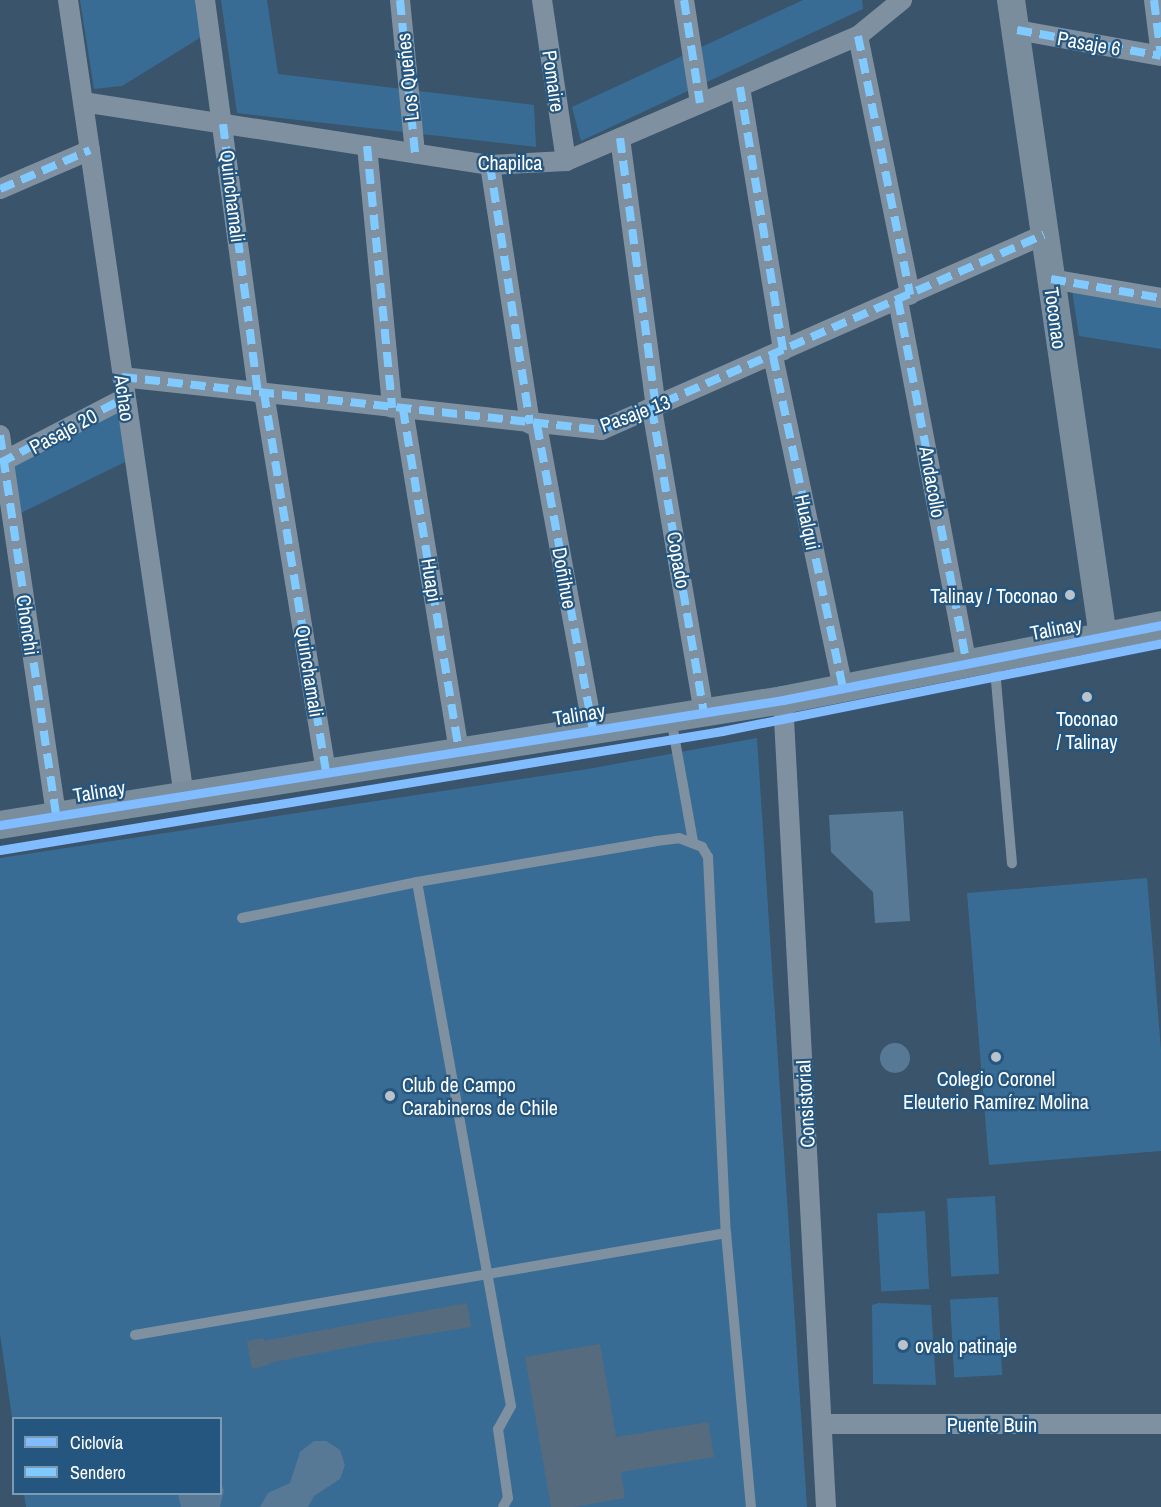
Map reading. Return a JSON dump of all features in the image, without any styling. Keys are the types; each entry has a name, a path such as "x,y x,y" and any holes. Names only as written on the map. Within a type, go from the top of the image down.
{"street":[{"name":"Achao","path":"68,0 184,796"},
{"name":"Quinchamali","path":"205,0 261,392 326,773"},
{"name":"Los Queñes","path":"400,0 415,153"},
{"name":"Pomaire","path":"542,0 566,161"},
{"path":"684,0 700,103"},
{"name":"Chapilca","path":"83,102 490,165 566,161 858,36 902,0"},
{"name":"Toconao","path":"1011,0 1102,637"},
{"path":"1154,0 1161,56"},
{"name":"Pasaje 6","path":"1017,30 1161,56"},
{"name":"Andacollo","path":"858,36 904,297 981,661"},
{"name":"Hualqui","path":"740,87 778,353 843,688"},
{"name":"Copado","path":"620,138 654,408 704,712"},
{"name":"Huapi","path":"367,146 398,408 459,752"},
{"path":"0,189 90,150"},
{"name":"Doñihue","path":"490,165 533,424 593,730"},
{"name":"Pasaje 13","path":"122,377 601,430 1044,235"},
{"path":"1051,279 1161,298"},
{"name":"Pasaje 20","path":"2,463 125,398"},
{"name":"Chonchi","path":"0,435 2,463 56,816"},
{"name":"Talinay","path":"0,825 783,700 1161,625"},
{"name":"Consistorial","path":"783,700 826,1507"},
{"name":"Puente Buin","path":"823,1424 1161,1424"}],"lane":[{"path":"981,661 1012,863"},
{"path":"671,718 693,842"},
{"path":"242,918 417,882 656,841 679,838 702,847 708,857 726,1233 751,1507"},
{"path":"417,882 511,1406 498,1429 508,1498 503,1507"},
{"path":"135,1335 726,1233"}],"shaded area":[{"path":"80,0 197,0 203,36 122,86 94,89"},
{"path":"221,0 267,0 278,74 534,105 536,147 237,113"},
{"path":"803,0 862,0 863,9 581,141 572,107"},
{"path":"1072,290 1161,306 1161,349 1079,336"},
{"path":"120,408 127,461 21,513 12,465"},
{"name":"Club de Campo Carabineros de Chile","path":"757,738 807,1507 26,1507 24,1495 222,1495 222,1417 12,1417 0,1334 0,858 588,769"},
{"path":"903,811 910,921 875,923 873,892 831,852 829,815"},
{"path":"1147,878 1161,1050 1161,1151 989,1165 967,893"},
{"path":"895,1043 905,1048 910,1058 905,1068 895,1073 885,1068 880,1058 885,1048"},
{"path":"995,1196 999,1274 951,1276 947,1199"},
{"path":"925,1211 929,1289 881,1291 877,1214"},
{"path":"998,1297 1002,1375 954,1377 950,1300"},
{"name":"ovalo patinaje","path":"879,1303 931,1305 936,1385 873,1384 872,1305"},
{"path":"314,1441 326,1441 340,1450 345,1465 340,1479 314,1496 308,1507 260,1507 268,1493 290,1483 300,1452"},
{"path":"222,1486 224,1490 220,1507 181,1507 178,1495 222,1495"}],"building":[{"path":"467,1303 471,1327 366,1344 269,1363 269,1365 252,1369 247,1341 264,1338 264,1341"},
{"path":"600,1344 616,1437 708,1422 714,1457 621,1472 625,1498 574,1507 551,1507 525,1357"}],"marked path":[{"path":"400,0 415,153"},
{"path":"684,0 700,103"},
{"path":"1154,0 1161,56"},
{"path":"1017,30 1161,56"},
{"path":"858,36 910,295"},
{"path":"740,87 783,351"},
{"path":"223,124 258,392"},
{"path":"620,138 656,407"},
{"path":"367,146 392,408"},
{"path":"0,189 90,150"},
{"path":"490,165 530,424"},
{"path":"122,377 601,430 1044,235"},
{"path":"1051,279 1161,298"},
{"path":"898,300 967,664"},
{"path":"773,356 843,688"},
{"path":"264,393 326,773"},
{"path":"0,463 125,398"},
{"path":"403,409 459,751"},
{"path":"652,409 704,712"},
{"path":"537,425 593,730"},
{"path":"0,435 56,816"}],"cycle path":[{"path":"0,825 783,700 1161,625"},
{"path":"0,850 722,731 1161,643"}],"place":[{"name":"Talinay / Toconao","path":"1070,595"},
{"name":"Toconao / Talinay","path":"1087,697"},
{"name":"Colegio Coronel Eleuterio Ramírez Molina","path":"996,1057"},
{"name":"Club de Campo Carabineros de Chile","path":"390,1096"},
{"name":"ovalo patinaje","path":"903,1345"}]}
